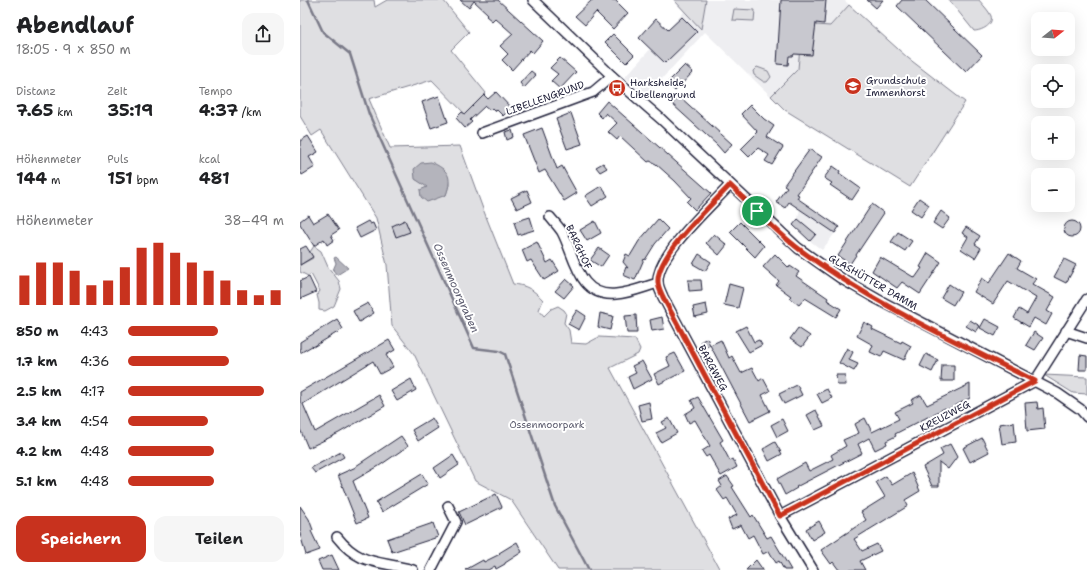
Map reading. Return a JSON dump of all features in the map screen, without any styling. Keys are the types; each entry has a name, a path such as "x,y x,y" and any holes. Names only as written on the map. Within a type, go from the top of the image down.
{"street":[{"name":"GLASHÜTTER DAMM","path":"533,0 612,76 662,119 798,248 842,279 948,337 1057,393 1080,409 1087,417"},
{"name":"LIBELLENGRUND","path":"482,133 593,92 612,76"},
{"path":"658,283 660,268 668,253 730,185"},
{"name":"BARGHOF","path":"550,218 561,231 581,278 589,286 603,292 615,294 658,283"},
{"name":"BARGWEG","path":"658,283 663,297 780,516 813,570"},
{"path":"1035,381 1087,299"},
{"path":"1066,331 1087,338"},
{"name":"KREUZWEG","path":"780,516 1035,381"},
{"path":"431,570 456,522 448,506"},
{"path":"337,537 347,549 367,561 413,570"}],"shaded area":[{"name":"Grundschule Immenhorst","path":"674,0 844,0 908,58 965,102 910,187 785,110 705,32 646,96 625,77 684,12"},
{"path":"431,162 442,168 448,174 449,183 446,195 427,202 421,197 420,190 427,187 415,179 414,169 421,163"},
{"path":"800,209 835,233 822,250 810,241 798,219"},
{"path":"336,257 348,268 337,275 333,270 336,263 334,258"}],"green space":[{"name":"Ossenmoorpark","path":"300,0 374,0 375,7 387,0 443,0 469,32 451,50 486,93 465,114 432,80 369,99 390,148 460,146 513,284 526,287 540,296 543,300 539,310 544,316 551,309 558,306 564,310 566,313 564,323 569,330 571,343 586,344 599,337 635,339 640,349 638,354 610,368 720,570 558,570 511,500 475,481 414,354 392,326 387,265 376,218 321,130 312,136 300,116","holes":["448,176 449,185 446,195 415,179"]},
{"path":"674,0 706,0 701,29"},
{"path":"949,0 979,0 990,14 991,22 983,29 974,31"},
{"name":"Grundschule Immenhorst","path":"849,5 908,58 965,102 910,187 785,110 771,96 798,69 802,24 830,26"},
{"path":"734,9 755,10 754,21 732,20"},
{"path":"757,67 768,71 771,77 767,82 764,82 754,75 753,71"},
{"path":"314,246 321,251 328,267 339,281 341,289 334,306 325,311 319,310 317,295 320,291 311,274 308,276 300,272 300,265 313,258 310,252"},
{"path":"1044,375 1087,377 1087,394 1073,393"}],"building":[{"path":"460,0 498,0 543,41 533,53 530,50 512,70 502,60 508,54 500,46 513,34 495,18 492,21 486,16 488,14 474,1 469,8"},
{"path":"592,0 615,0 628,13 613,29 596,12 585,25 575,16"},
{"path":"781,0 826,0 824,24 816,23 812,55 794,54 793,56 789,56 788,65 777,64"},
{"path":"867,0 883,0 876,8"},
{"path":"902,0 925,0 982,55 966,72 897,6"},
{"path":"682,17 697,32 665,63 639,38 656,19 668,30"},
{"path":"613,34 634,55 626,63 605,42"},
{"path":"560,58 576,72 560,89 551,81 558,74 550,68"},
{"path":"685,65 693,72 675,91 667,83"},
{"path":"531,71 536,75 524,88 520,83"},
{"path":"496,92 511,108 503,116 496,109 495,111 492,108 490,110 485,106 470,120 472,122 465,128 456,118 462,112 465,114 484,95 488,99"},
{"path":"439,96 448,122 431,128 422,102"},
{"path":"679,96 732,144 724,153 672,104"},
{"path":"607,101 711,193 695,210 687,202 691,198 675,181 656,164 650,161 648,162 620,136 617,140 608,132 617,123 606,113 602,118 597,113"},
{"path":"750,105 764,119 774,126 767,137 783,147 772,165 765,161 769,155 758,148 749,157 741,149 758,132 741,114"},
{"path":"571,113 582,144 567,149 556,119"},
{"path":"542,128 557,169 562,166 577,193 564,201 545,170 539,173 524,135"},
{"path":"512,130 514,137 507,140 505,132"},
{"path":"308,136 318,152 309,157 315,167 302,175 300,171 300,141"},
{"path":"810,149 822,157 797,194 799,195 797,198 839,227 835,233 789,202 785,208 776,202 787,187 784,185"},
{"path":"603,163 607,168 600,172 596,167"},
{"path":"833,166 840,171 839,173 860,188 852,200 830,185 832,183 824,178"},
{"path":"601,186 608,196 592,206 585,196"},
{"path":"527,190 532,202 517,209 511,198"},
{"path":"919,198 929,205 921,217 911,210"},
{"path":"872,204 884,213 850,264 838,256"},
{"path":"941,211 950,218 942,229 933,223"},
{"path":"328,214 339,230 331,235 334,240 327,245 324,239 314,246 300,224 300,221 308,215 313,223"},
{"path":"530,217 534,230 518,235 514,222"},
{"path":"658,219 668,229 655,244 645,260 644,259 635,280 623,275 626,267 628,268 623,262 626,254 630,256 639,241"},
{"path":"798,219 816,234 810,241 793,225"},
{"path":"405,220 410,232 396,237 392,226"},
{"path":"368,221 370,224 373,223 376,230 360,238 355,228"},
{"path":"595,221 601,233 587,241 580,230"},
{"path":"1069,221 1075,221 1080,226 1078,235 1075,237 1069,237 1064,232 1064,226"},
{"path":"740,222 764,246 755,257 730,232"},
{"path":"966,227 980,236 975,244 981,248 975,258 961,249 968,237 962,233"},
{"path":"898,232 912,241 905,251 891,242"},
{"path":"714,234 727,245 719,255 706,243"},
{"path":"537,242 547,263 552,260 559,271 544,280 531,260 527,262 522,250"},
{"path":"306,246 313,257 300,265 300,249"},
{"path":"599,248 609,255 601,267 590,260"},
{"path":"928,253 941,262 920,294 902,282 897,288 872,271 880,257 915,278 922,268 920,267"},
{"path":"1009,253 1021,261 1017,268 1036,279 1032,284 1055,297 1047,311 1052,314 1046,325 1034,318 1029,327 1014,318 1019,309 1027,314 1036,298 1008,281 993,304 974,292 982,278 989,283"},
{"path":"699,254 711,262 705,271 693,264"},
{"path":"775,254 789,268 790,266 799,272 796,276 841,309 836,317 805,298 799,305 789,298 791,296 776,285 779,281 763,267"},
{"path":"1064,259 1076,265 1066,283 1054,277"},
{"path":"309,277 316,292 300,299 300,281"},
{"path":"566,279 574,286 564,298 555,291"},
{"path":"688,280 701,280 702,290 689,291"},
{"path":"729,284 743,288 738,308 724,305"},
{"path":"949,284 961,292 953,305 941,298"},
{"path":"368,303 374,313 359,322 353,311"},
{"path":"706,304 708,314 695,317 693,307"},
{"path":"577,310 586,316 579,330 568,324"},
{"path":"600,313 613,316 610,330 598,327"},
{"path":"636,315 637,333 627,333 625,316"},
{"path":"662,317 664,329 652,331 650,320"},
{"path":"337,319 343,329 300,353 300,342"},
{"path":"985,319 1000,327 995,336 980,328"},
{"path":"970,320 980,326 976,332 966,326"},
{"path":"864,322 873,327 872,329 901,343 902,341 911,346 904,360 884,351 881,357 870,352 873,345 857,336"},
{"path":"746,326 754,342 759,340 762,345 749,352 736,331"},
{"path":"798,328 810,336 802,347 790,339"},
{"path":"1034,332 1043,338 1035,350 1026,345"},
{"path":"707,338 710,345 704,348 700,342"},
{"path":"389,340 395,350 386,355 393,367 380,374 373,361 303,404 315,432 379,395 385,406 339,433 308,448 300,429 300,392"},
{"path":"721,340 729,358 732,356 741,373 752,368 759,381 763,378 770,391 762,395 770,411 750,421 710,345"},
{"path":"847,348 853,352 849,360 858,364 854,371 839,363"},
{"path":"675,353 685,371 659,384 654,374 670,366 666,357"},
{"path":"926,354 938,360 932,372 920,366"},
{"path":"1080,355 1087,356 1087,370 1079,370"},
{"path":"642,361 652,379 633,389 628,377 636,373 632,366"},
{"path":"942,365 954,365 954,381 941,381"},
{"path":"836,375 845,375 846,385 837,385"},
{"path":"411,379 416,390 397,401 391,391"},
{"path":"970,384 970,398 947,410 945,408 895,434 896,436 886,441 887,444 875,450 869,438 858,444 862,453 796,487 797,488 785,495 777,479 805,463 809,471 833,459 831,455 846,446 843,440 859,433 855,424 865,418 872,432 899,419 895,412 913,403 911,400 921,395 927,405"},
{"path":"797,385 802,395 784,404 779,394"},
{"path":"827,389 832,398 822,403 817,394"},
{"path":"698,397 723,440 720,442 730,461 733,459 737,467 721,476 709,455 706,457 702,451 710,446 695,420 689,423 685,414 695,408 691,400"},
{"path":"649,402 652,419 642,421 638,405"},
{"path":"1037,402 1038,409 1043,408 1045,429 1027,431 1025,403"},
{"path":"816,410 824,426 815,430 807,415"},
{"path":"432,418 438,428 418,441 412,430"},
{"path":"669,418 677,433 661,442 656,433 666,428 662,422"},
{"path":"782,419 788,431 777,437 771,425"},
{"path":"1014,422 1016,442 1002,444 999,424"},
{"path":"401,436 408,446 379,466 353,481 368,518 357,523 338,475 356,467"},
{"path":"982,438 989,452 970,462 963,448"},
{"path":"775,442 782,454 769,461 763,449"},
{"path":"950,444 957,457 948,469 939,462 939,486 932,486 923,467 943,455 940,449"},
{"path":"341,452 344,457 315,473 311,468"},
{"path":"453,455 459,465 440,478 434,468"},
{"path":"912,473 920,491 905,500 908,506 854,539 862,551 877,544 881,551 860,561 865,570 839,570 833,562 831,564 821,550 866,520 861,512 885,497 876,482 886,476 892,485"},
{"path":"422,474 428,484 382,512 376,502"},
{"path":"727,476 734,486 732,487 751,517 753,515 767,538 771,536 791,570 784,570 779,561 776,563 769,551 763,554 753,535 748,538 741,525 732,529 728,519 737,515 727,498 724,500 717,490 722,486 719,481"},
{"path":"496,494 502,507 465,525 459,512"},
{"path":"300,506 309,519 313,530 311,531 320,550 306,555 300,534"},
{"path":"819,521 825,532 812,540 806,529"},
{"path":"433,523 438,537 392,552 387,539"},
{"path":"517,542 522,552 496,569 495,566 488,570 465,570 483,560 484,562 500,554 499,553"},
{"path":"332,555 339,570 322,570 318,561"},
{"path":"756,560 763,570 746,570"}],"waterway":[{"name":"Ossenmoorgraben","path":"308,0 323,32 350,54 369,114 474,348 499,351 505,354 555,506 589,570"}],"place":[{"name":"Grundschule Immenhorst","path":"853,86"},
{"name":"Harksheide, Libellengrund","path":"617,88"}],"route":[{"path":"730,185 757,211 798,248 842,279 948,337 1035,381 780,516 663,297 658,283 660,268 668,253 730,185"}]}
